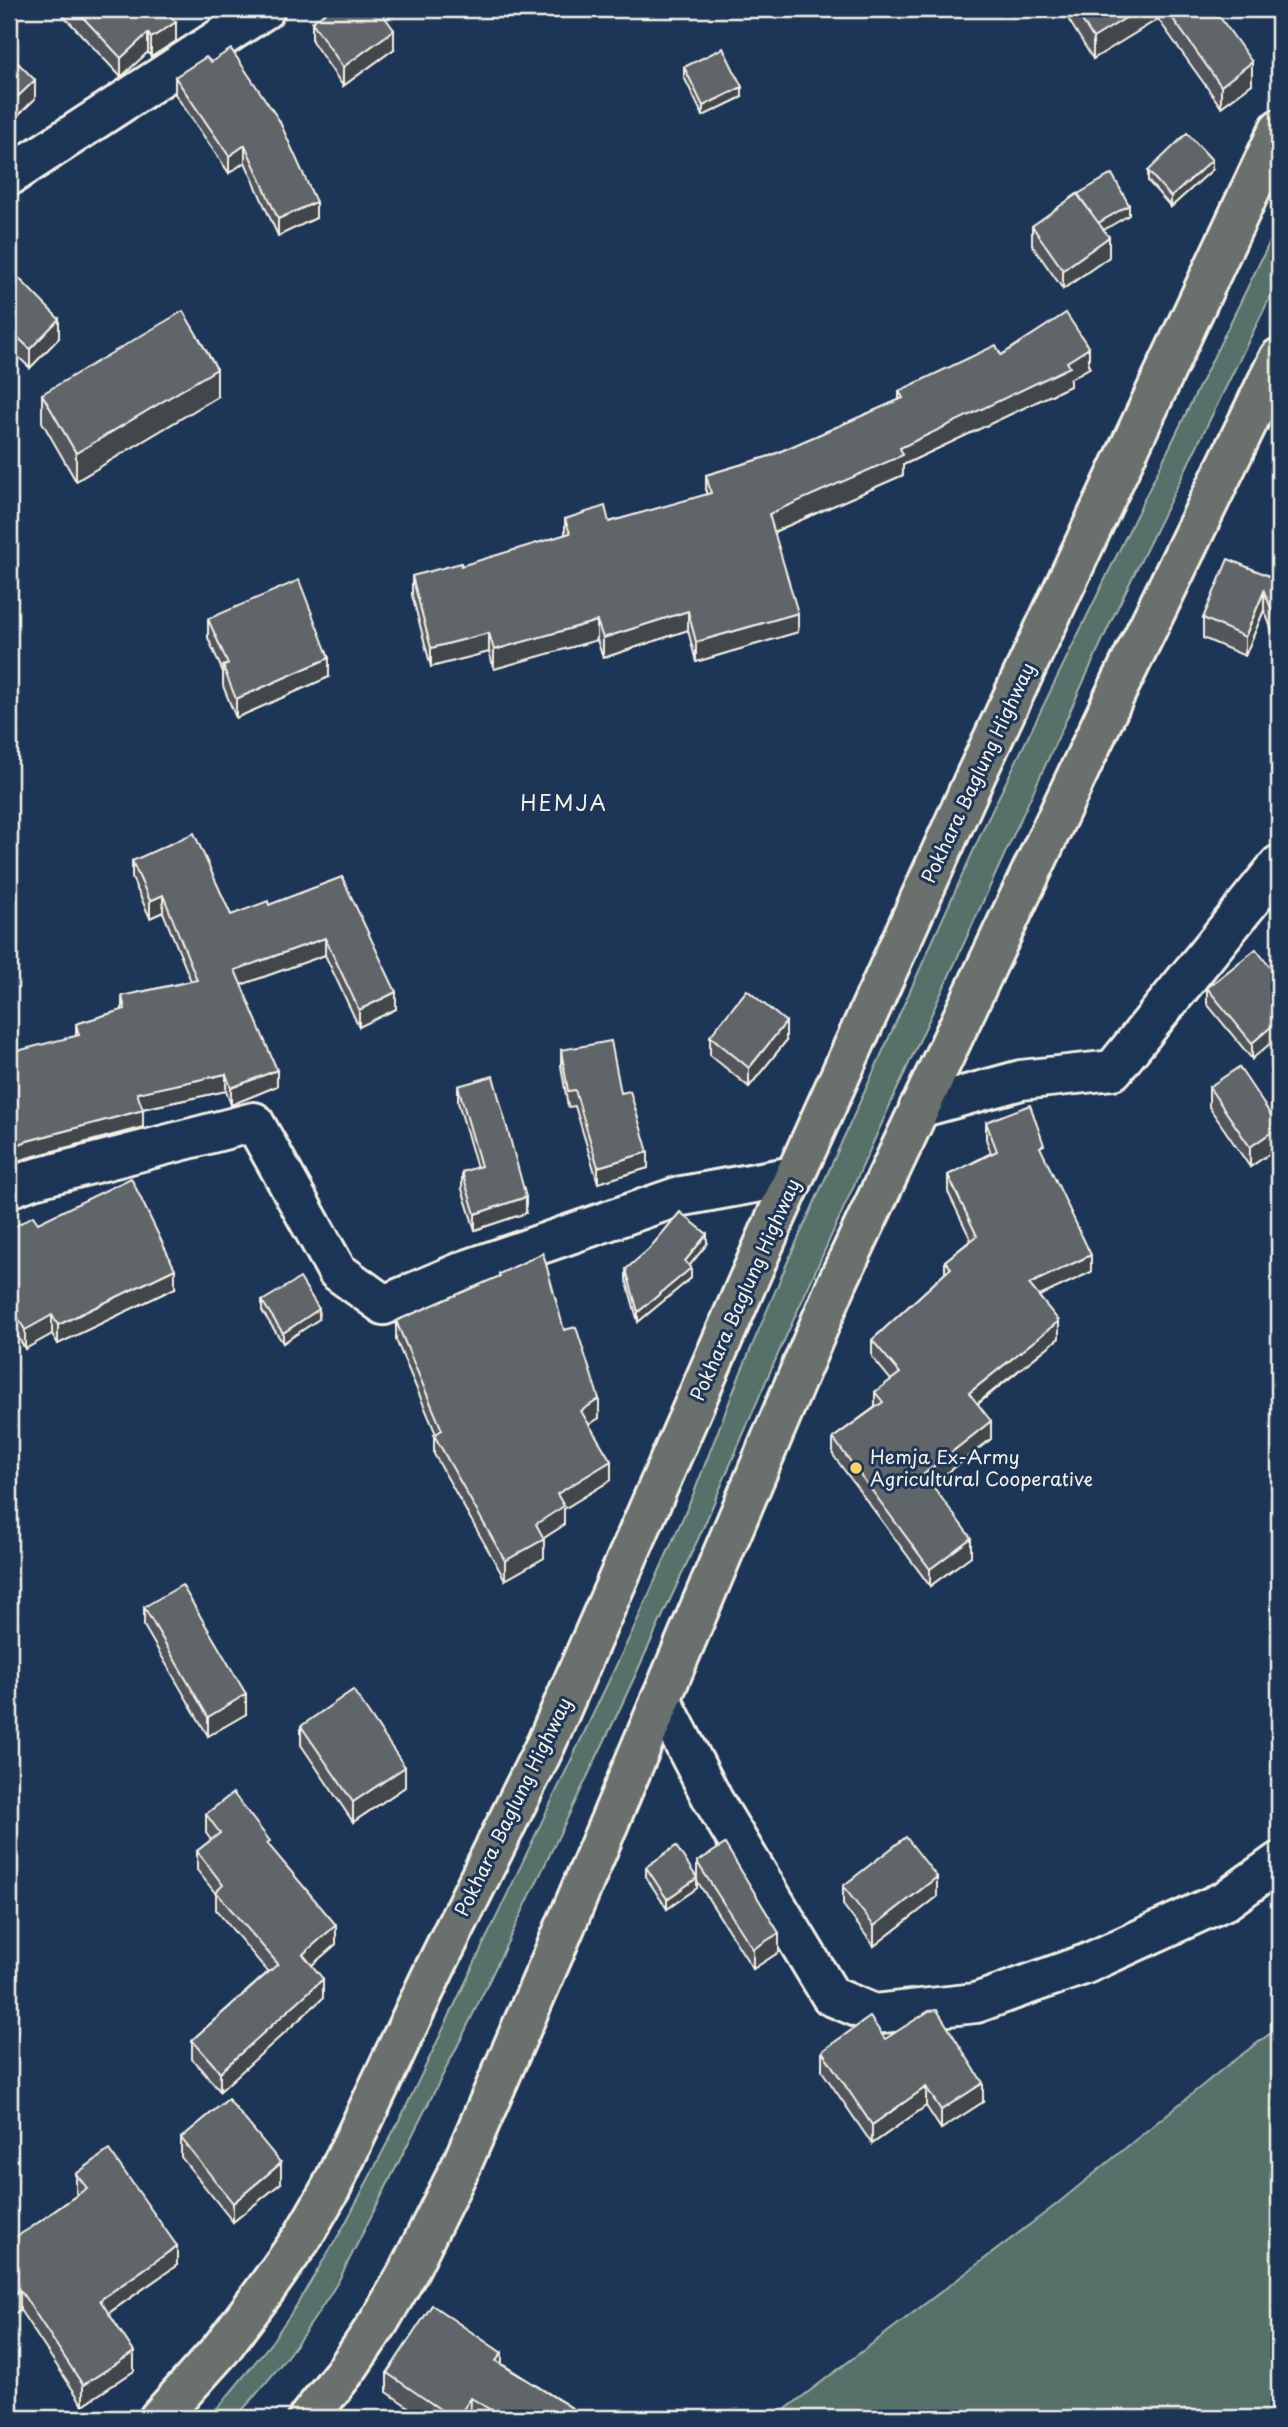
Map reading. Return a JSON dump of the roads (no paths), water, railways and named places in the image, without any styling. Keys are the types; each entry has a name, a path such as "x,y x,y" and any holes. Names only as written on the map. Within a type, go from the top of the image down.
{"highway":[{"name":"Pokhara Baglung Highway","path":"159,2418 221,2348 264,2293 302,2238 331,2188 430,1978 546,1744 794,1176 976,775 1279,129"},
{"path":"308,2418 379,2322 407,2274 455,2178 554,1953 838,1281 1113,699 1279,358"}],"street":[{"path":"9,176 265,9"},
{"path":"919,1108 1021,1080 1113,1070 1279,865"},
{"path":"9,1188 33,1179 254,1122 337,1271 384,1305 466,1270 677,1197 794,1176"},
{"path":"661,1699 713,1800 831,1996 874,2014 976,2003 1086,1964 1226,1900 1279,1862"}],"place":[{"name":"Hemja Ex-Army Agricultural Cooperative","path":"856,1468"}],"district":[{"name":"HEMJA","path":"564,804"}]}
